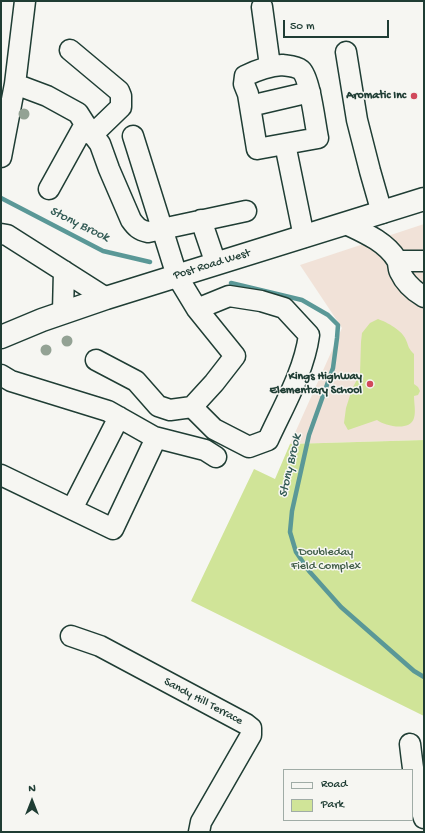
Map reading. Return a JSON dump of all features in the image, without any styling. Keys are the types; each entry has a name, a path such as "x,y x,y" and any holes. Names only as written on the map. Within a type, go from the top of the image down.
{"main road":[{"name":"Post Road West","path":"1,337 63,312 424,199"}],"street":[{"path":"1,157 25,1"},
{"path":"262,7 270,66"},
{"path":"49,189 89,130 121,107 121,96 119,91 70,50"},
{"path":"346,52 357,120 382,213"},
{"path":"282,65 296,67 302,71 305,76 310,92 318,138 257,149 250,106 244,84 245,76 256,70 270,66 282,65"},
{"path":"10,91 47,96 78,113 100,144 131,220 136,227 148,232 246,211"},
{"path":"250,106 310,92"},
{"path":"96,360 136,381 158,406 170,410 192,407 235,356 197,309 177,276 133,136"},
{"path":"285,144 304,237"},
{"path":"202,220 216,264"},
{"path":"346,224 371,236 388,249 398,261 399,270 404,279 424,297"},
{"path":"1,234 7,235 106,298"},
{"path":"398,261 424,261"},
{"path":"63,312 64,271"},
{"path":"192,407 214,429 249,447 268,440 302,366 307,352 309,336 284,308 261,300 229,296 197,309"},
{"path":"1,376 11,381 108,411 156,438 205,450 216,457"},
{"path":"72,509 120,418"},
{"path":"1,475 113,529 156,438"},
{"name":"Sandy Hill Terrace","path":"71,636 100,646 251,728 251,735 201,822 199,832"},
{"path":"410,744 413,769"},
{"path":"413,773 417,797 424,818"}],"shaded area":[{"name":"Kings Highway Elementary School","path":"424,224 424,440 290,444 342,328 300,265"}],"green space":[{"path":"378,319 402,333 414,354 414,384 420,391 418,395 414,396 415,416 412,422 408,425 391,426 377,420 348,430 344,423 346,408 352,389 360,374 362,333 370,323"},
{"name":"Doubleday Field Complex","path":"424,440 424,716 191,601 254,469 275,479 290,444"}],"waterway":[{"name":"Stony Brook","path":"1,198 103,251 150,262"},
{"name":"Stony Brook","path":"231,283 302,300 328,315 338,325 333,368 309,435 292,511 290,532 296,552 309,571 341,607 414,671 424,677"}],"place":[{"name":"Aromatic Inc","path":"414,96"},
{"name":"Kings Highway Elementary School","path":"370,384"}]}
